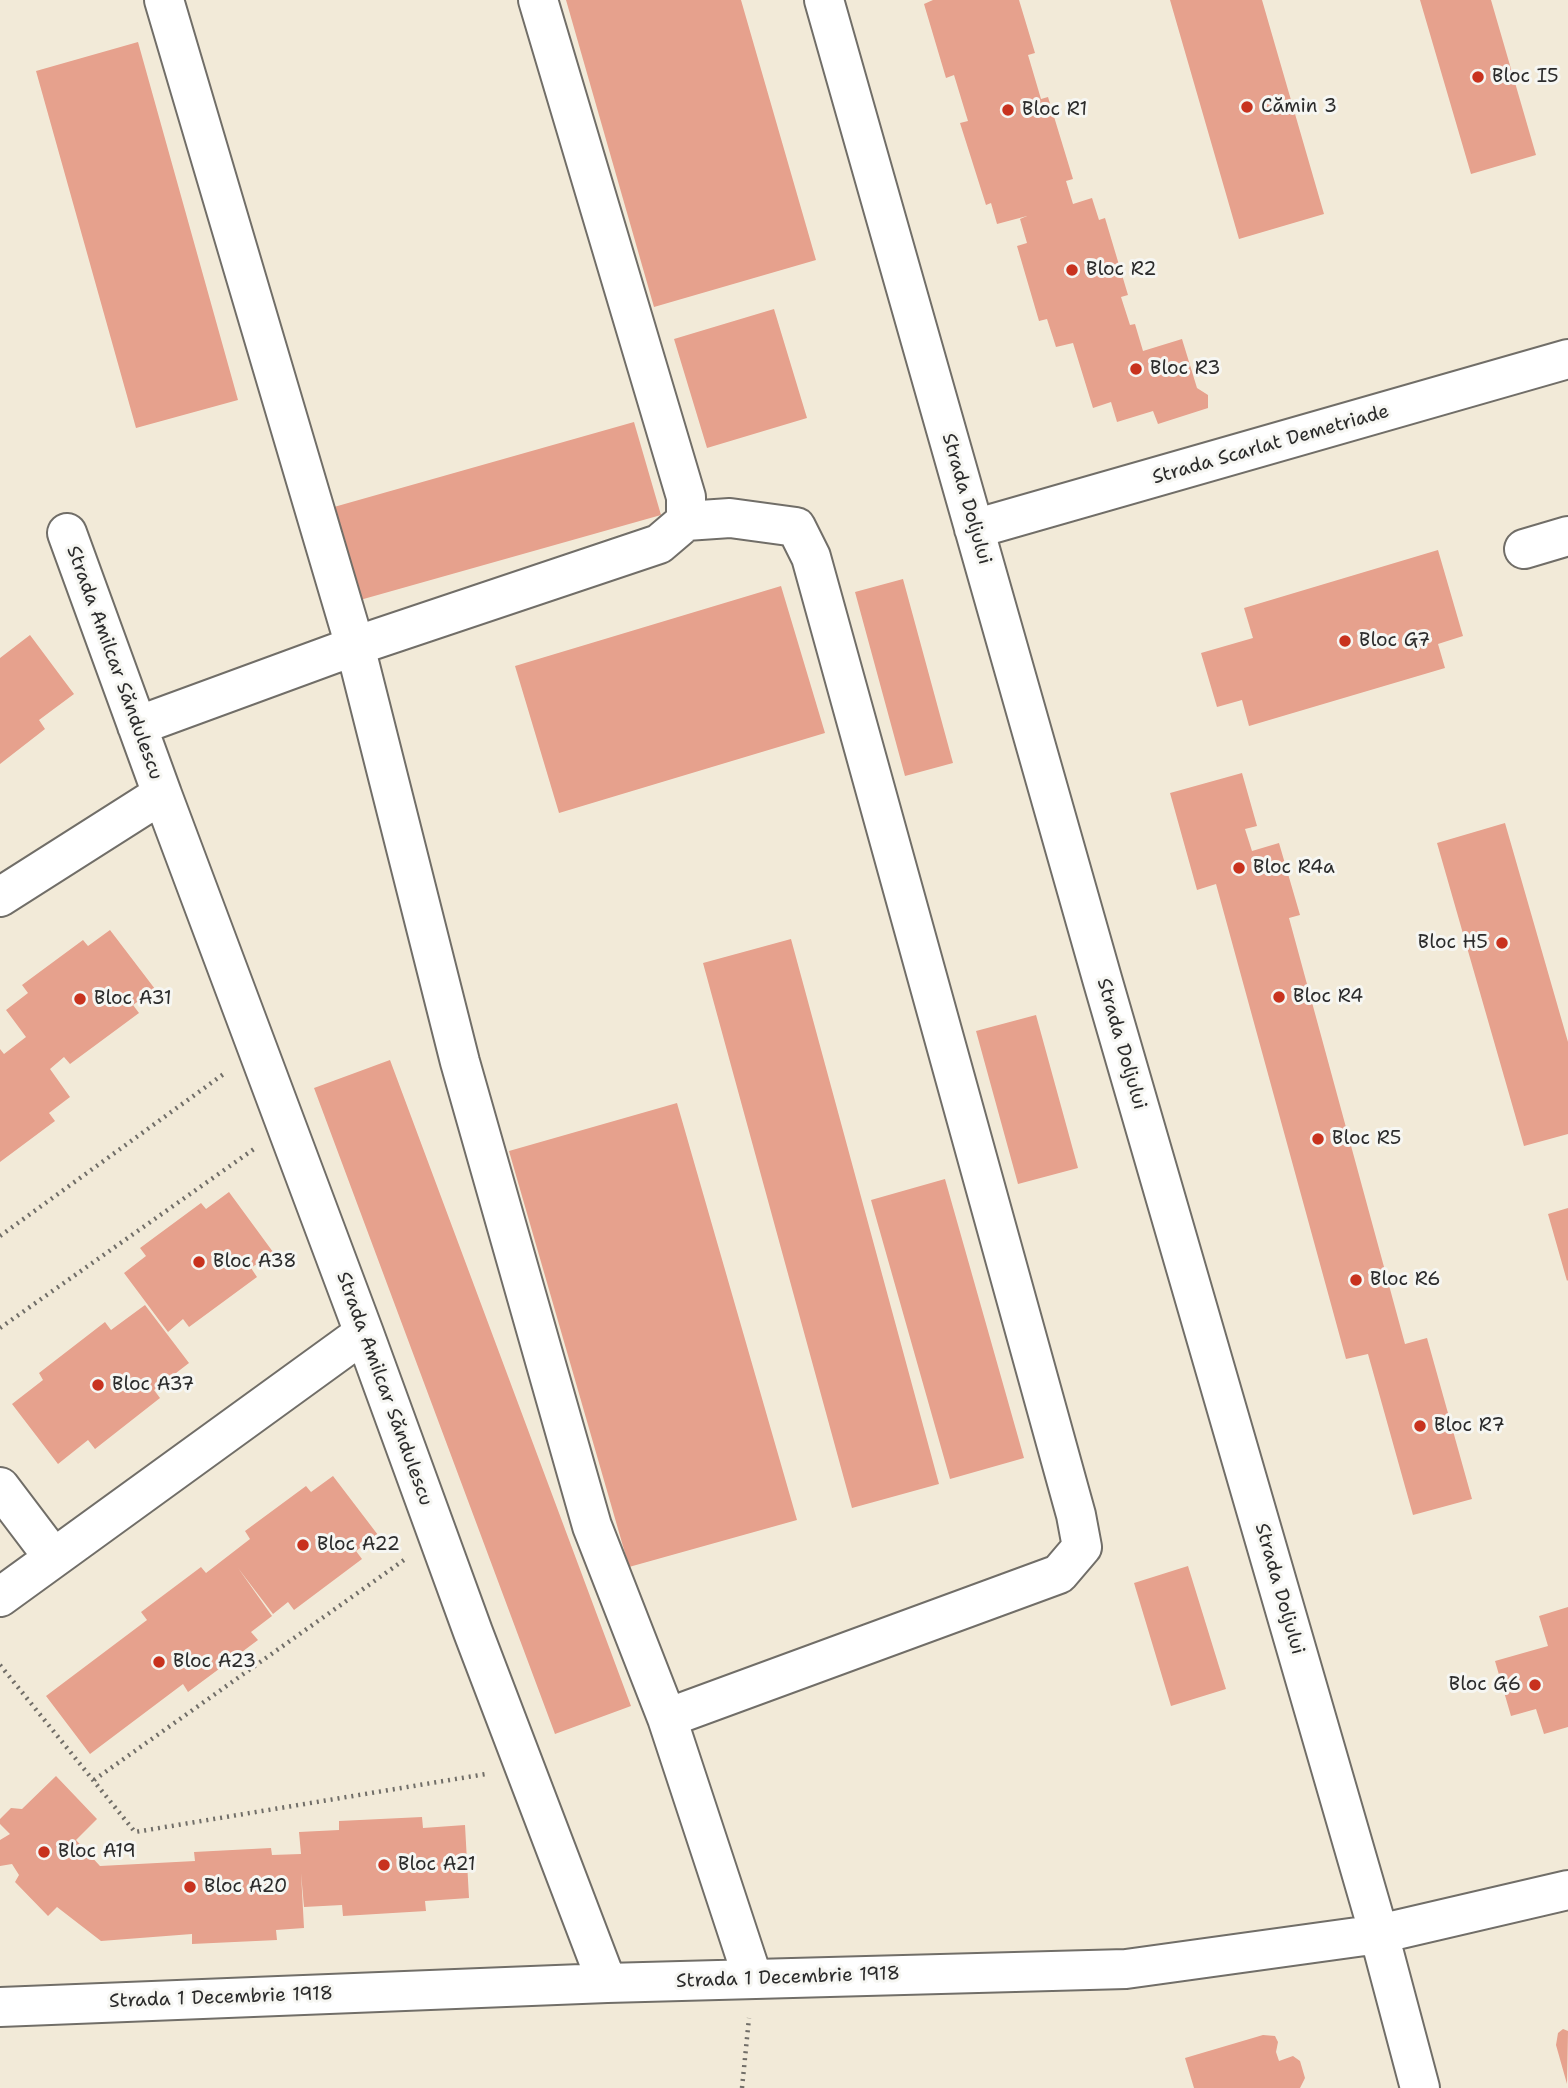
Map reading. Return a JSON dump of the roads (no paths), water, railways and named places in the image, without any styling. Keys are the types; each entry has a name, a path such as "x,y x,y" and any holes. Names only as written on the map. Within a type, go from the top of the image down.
{"street":[{"path":"164,0 355,646 460,1062 592,1527 667,1718 753,1979"},
{"path":"538,0 686,497 686,521"},
{"name":"Strada Doljului","path":"824,0 1103,982 1379,1934 1420,2088"},
{"name":"Strada Scarlat Demetriade","path":"974,529 1568,359"},
{"path":"137,726 355,646 659,544 686,521 730,518 796,527 811,557 1073,1501 1082,1547 1059,1574 667,1718"},
{"name":"Strada Amilcar Săndulescu","path":"67,533 257,1050 607,1983"},
{"path":"1524,549 1568,536"},
{"name":"Strada Amilcar Săndulescu","path":"0,897 162,794"},
{"path":"0,1597 364,1333"},
{"path":"0,1487 53,1557"},
{"name":"Strada 1 Decembrie 1918","path":"0,2007 607,1983 1126,1969 1379,1934 1568,1890"}],"place":[{"name":"Bloc I5","path":"1478,77"},
{"name":"Cămin 3","path":"1247,107"},
{"name":"Bloc R1","path":"1008,110"},
{"name":"Bloc R2","path":"1072,270"},
{"name":"Bloc R3","path":"1136,369"},
{"name":"Bloc G7","path":"1345,641"},
{"name":"Bloc R4a","path":"1239,868"},
{"name":"Bloc H5","path":"1502,943"},
{"name":"Bloc R4","path":"1279,997"},
{"name":"Bloc A31","path":"80,999"},
{"name":"Bloc R5","path":"1318,1139"},
{"name":"Bloc A38","path":"199,1262"},
{"name":"Bloc R6","path":"1356,1280"},
{"name":"Bloc A37","path":"98,1385"},
{"name":"Bloc R7","path":"1420,1426"},
{"name":"Bloc A22","path":"303,1545"},
{"name":"Bloc A23","path":"159,1662"},
{"name":"Bloc G6","path":"1535,1685"},
{"name":"Bloc A19","path":"44,1852"},
{"name":"Bloc A21","path":"384,1865"},
{"name":"Bloc A20","path":"190,1887"}]}
